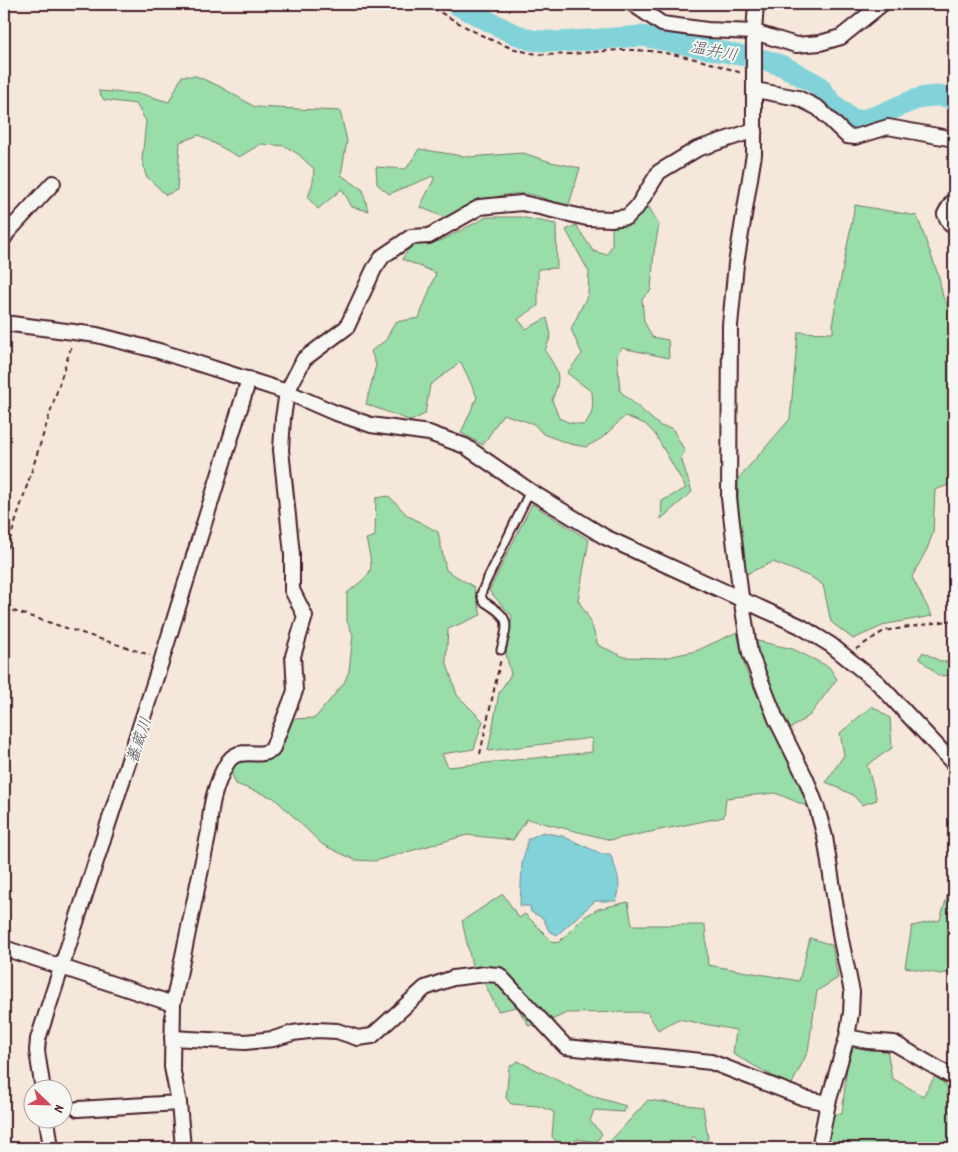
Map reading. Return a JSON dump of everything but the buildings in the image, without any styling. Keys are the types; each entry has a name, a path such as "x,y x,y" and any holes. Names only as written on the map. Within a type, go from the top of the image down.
{"street":[{"path":"633,4 662,24 796,45 820,44 841,37 882,4"},
{"path":"756,4 754,37 754,154 736,264 730,324 728,498 750,653 776,719 806,779 817,808 825,836 841,940 852,992 847,1037 828,1103 819,1148"},
{"path":"755,81 818,108 847,136 855,137 888,127 954,139"},
{"path":"183,1148 179,1103 172,1067 173,1004 209,831 212,804 226,765 234,756 244,753 263,755 272,750 295,691 293,656 305,616 296,602 292,590 292,554 281,450 287,392 304,359 347,327 374,269 383,256 412,237 430,236 480,206 522,203 587,218 611,219 627,217 637,207 659,172 697,149 755,130"},
{"path":"4,238 53,183"},
{"path":"954,200 945,214 950,224 954,227"},
{"path":"4,323 97,335 159,351 250,379 371,425 429,433 465,446 530,491 605,537 741,597 800,626 831,645 878,683 954,764"},
{"path":"42,1080 38,1039 64,968 250,379"},
{"path":"4,948 173,1004"},
{"path":"172,1038 246,1042 273,1039 293,1033 317,1030 337,1031 358,1038 372,1036 426,988 453,978 485,974 499,975 566,1047 711,1062 804,1098 828,1103"},
{"path":"847,1037 894,1043 954,1078"},
{"path":"78,1110 179,1103"},
{"path":"48,1130 51,1148"}],"lane":[{"path":"501,650 507,630 506,619 502,613 483,601 481,594 484,584 530,491"}],"path":[{"path":"425,4 487,38 529,52 546,55 627,50 649,51 732,70 755,81"},
{"path":"4,558 76,332"},
{"path":"4,608 162,659"},
{"path":"848,658 857,647 884,631 954,620"},
{"path":"480,754 501,660 501,650"}],"green space":[{"path":"182,76 196,76 219,86 255,107 340,111 347,141 341,175 363,190 368,211 352,207 342,189 318,209 308,198 313,182 314,169 298,154 285,146 261,144 239,157 199,135 180,142 177,190 166,195 146,176 142,159 146,121 136,104 104,100 98,91 142,94 169,102"},
{"path":"419,149 469,157 523,153 551,162 580,168 568,208 538,196 517,194 485,200 446,218 420,207 434,179 433,176 389,194 377,184 376,167 406,169"},
{"path":"855,205 917,216 939,277 943,297 954,317 954,483 935,490 933,533 912,577 932,616 887,624 853,639 831,622 823,585 811,577 773,562 746,574 738,519 738,479 790,419 798,332 833,333 833,319"},
{"path":"649,207 659,225 654,252 651,290 642,299 644,321 652,337 668,340 669,358 622,348 617,355 620,391 660,426 672,428 685,451 681,458 692,492 661,519 662,501 686,488 655,434 645,424 625,416 602,438 586,447 570,444 543,434 534,424 503,414 483,445 461,433 477,397 461,362 430,385 425,414 411,421 366,404 376,365 371,351 386,340 395,322 419,318 436,273 402,259 413,243 440,241 487,217 520,217 556,224 557,268 538,269 538,306 518,319 526,329 547,318 551,335 545,351 558,374 552,400 559,418 583,425 589,418 592,410 592,392 567,373 582,354 571,329 588,294 589,272 566,230 576,225 593,251 607,255 612,245 612,226 632,221"},
{"path":"389,496 407,515 438,532 446,570 474,587 481,615 448,629 446,661 457,695 483,721 474,749 442,754 448,767 592,752 592,738 488,751 499,693 511,674 506,654 512,616 489,591 532,504 589,540 578,600 590,620 598,645 624,657 663,658 696,651 737,632 745,668 766,715 805,786 809,807 775,793 726,798 724,817 611,840 527,819 513,840 467,835 375,861 355,860 323,845 274,798 236,784 229,767 243,760 265,760 277,753 293,719 315,718 344,683 349,671 353,635 347,621 347,593 363,580 370,570 371,565 366,539 375,536 376,498"},
{"path":"753,640 793,649 829,667 837,679 810,715 787,731 759,668"},
{"path":"923,652 940,661 954,663 954,675 939,676 919,658"},
{"path":"872,706 890,718 892,748 867,765 877,800 862,805 853,795 826,782 844,755 840,733"},
{"path":"950,887 954,888 954,972 940,974 905,967 912,926 940,920"},
{"path":"503,894 519,918 525,914 554,943 559,942 584,917 598,909 628,902 632,925 705,925 708,965 799,981 810,938 832,945 838,978 817,991 808,1051 791,1086 733,1054 736,1030 678,1019 658,1030 647,1012 567,1013 547,1022 500,971 473,970 462,921"},
{"path":"498,977 539,1022 529,1026 517,1007 498,1011 483,980"},
{"path":"853,1044 887,1049 892,1078 923,1096 935,1076 954,1092 954,1148 824,1148 831,1114 842,1114 847,1066"},
{"path":"518,1061 588,1095 626,1106 623,1112 594,1110 590,1121 602,1134 596,1142 577,1139 569,1148 563,1148 552,1137 554,1112 538,1106 511,1104 506,1098 509,1067"},
{"path":"648,1100 703,1107 708,1138 704,1148 693,1136 688,1148 604,1148"}],"water":[{"path":"543,832 562,836 602,854 610,854 619,883 616,901 595,901 557,935 549,931 543,918 531,912 530,906 520,906 522,864 528,839"}],"waterway":[{"name":"温井川","path":"455,4 510,32 531,40 560,42 642,36 765,60 783,66 818,85 831,102 853,121 879,115 927,97 940,96 954,99"}],"water label":[{"name":"蕃蔵川","path":"138,740"}]}
